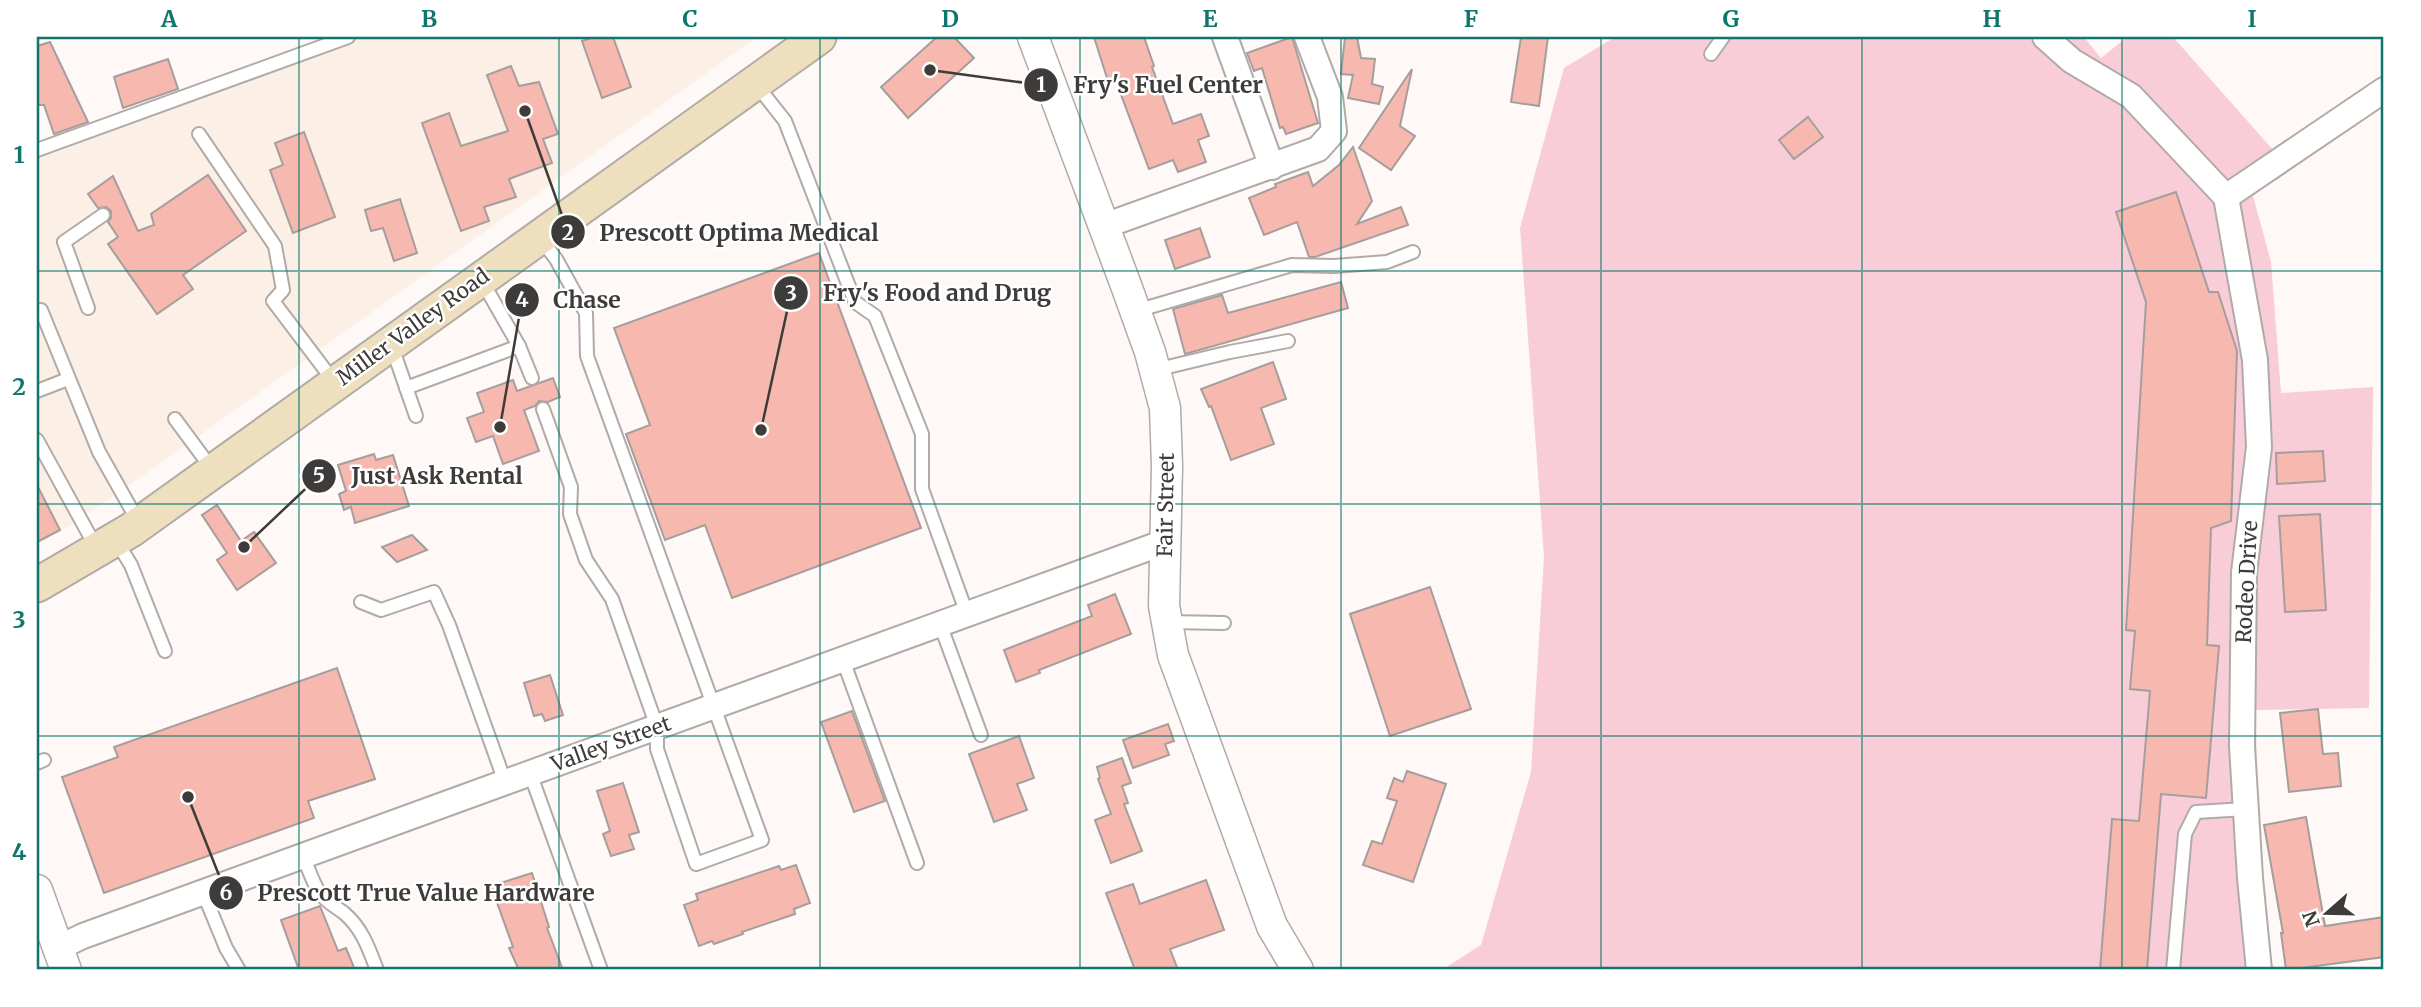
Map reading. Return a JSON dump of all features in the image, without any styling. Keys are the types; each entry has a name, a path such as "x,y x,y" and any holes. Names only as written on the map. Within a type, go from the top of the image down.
{"main road":[{"name":"Miller Valley Road","path":"37,585 117,537 213,471 819,37"}],"street":[{"name":"Fair Street","path":"1033,37 1135,312 1165,408 1167,466 1164,606 1173,655 1272,926 1298,970"},
{"path":"1225,37 1272,167"},
{"path":"1104,226 1318,149 1334,131 1329,97 1307,37"},
{"path":"2045,37 2072,61 2131,96 2226,197 2384,90"},
{"name":"Rodeo Drive","path":"2226,197 2255,360 2259,447 2244,573 2242,746 2259,970"},
{"name":"Valley Street","path":"62,959 83,936 1165,542"},
{"path":"37,890 62,959"}],"lane":[{"path":"37,150 348,37"},
{"path":"1712,54 1723,37"},
{"path":"755,83 785,121 855,302 875,316 899,372 922,434 922,489 967,614"},
{"path":"199,134 275,246 284,290 273,301 335,383"},
{"path":"88,308 64,242 103,215"},
{"path":"540,237 586,313 587,356 762,840 696,864 657,750 657,727 611,599 586,561 570,514 571,488 543,409"},
{"path":"1135,312 1292,265 1334,266 1387,262 1413,252"},
{"path":"481,279 519,346 532,378"},
{"path":"41,310 99,452 117,537"},
{"path":"1155,370 1287,341"},
{"path":"390,344 416,416"},
{"path":"406,388 519,346"},
{"path":"37,391 68,379"},
{"path":"175,419 213,471"},
{"path":"37,440 117,537 165,651"},
{"path":"361,602 381,611 434,593 449,625 505,782"},
{"path":"1167,622 1224,623"},
{"path":"940,624 981,735"},
{"path":"843,660 917,863"},
{"path":"530,773 601,970"},
{"path":"2174,970 2185,834 2196,812 2246,809"},
{"path":"303,856 318,890 329,904 356,926 366,942 377,970"},
{"path":"203,892 226,948 239,970"}],"shaded area":[{"path":"334,37 757,37 151,470 68,527 37,544 37,144"},
{"path":"1615,37 2084,37 2101,58 2127,37 2173,37 2289,168 2253,196 2271,262 2281,393 2373,387 2369,708 2256,710 2257,838 2273,970 1451,970 1448,966 1481,945 1531,772 1544,556 1520,228 1564,68"}],"building":[{"path":"594,37 613,37 631,87 602,98 582,41"},
{"path":"937,37 954,37 974,58 908,118 881,87"},
{"path":"1094,37 1144,37 1173,124 1201,114 1209,136 1198,140 1206,162 1178,172 1173,160 1149,169 1115,79 1108,81"},
{"path":"1292,37 1318,123 1286,134 1283,127 1280,128 1262,68 1254,71 1247,53"},
{"path":"1345,37 1357,37 1361,58 1375,59 1372,84 1383,87 1379,104 1348,98 1353,75 1341,74"},
{"path":"1521,37 1548,37 1539,106 1511,102"},
{"path":"50,42 88,122 54,134 44,105 37,105 37,46"},
{"path":"168,59 178,89 123,108 114,77"},
{"path":"511,66 519,86 539,82 558,134 543,139 552,163 509,179 516,197 484,207 489,221 461,231 422,123 449,113 461,146 508,131 487,75"},
{"path":"1412,69 1400,126 1415,136 1391,170 1359,148"},
{"path":"1808,117 1823,137 1794,159 1779,140"},
{"path":"304,132 335,217 293,233 270,170 283,165 275,143"},
{"path":"1353,147 1372,201 1357,224 1401,207 1408,225 1315,257 1309,257 1297,222 1264,235 1249,198 1276,187 1275,184 1308,172 1313,186 1339,165"},
{"path":"208,175 246,231 183,275 193,289 157,314 108,244 118,237 108,222 111,211 106,207 98,208 88,194 113,176 138,231 154,225 151,214"},
{"path":"2176,192 2209,292 2218,292 2237,351 2231,521 2211,528 2207,645 2219,646 2206,798 2161,794 2147,970 2100,970 2112,819 2139,821 2150,691 2130,689 2135,631 2126,630 2146,302 2116,212"},
{"path":"400,199 417,253 394,261 383,228 371,231 365,210"},
{"path":"1200,228 1210,257 1175,269 1165,240"},
{"path":"819,253 921,528 732,598 705,525 665,540 626,434 650,425 614,328"},
{"path":"1341,282 1348,308 1185,354 1173,309 1222,295 1228,313"},
{"path":"1273,362 1286,399 1261,408 1274,444 1231,460 1211,406 1209,407 1201,389"},
{"path":"553,378 560,397 548,402 539,401 535,406 524,410 539,451 503,464 493,436 476,442 467,418 484,412 477,393 513,380 517,391"},
{"path":"2323,451 2325,481 2277,484 2276,453"},
{"path":"374,454 376,460 393,455 409,506 355,523 351,507 344,510 339,494 346,491 338,465"},
{"path":"37,485 60,530 37,542"},
{"path":"217,505 241,541 254,532 276,563 237,590 217,560 227,553 202,515"},
{"path":"2320,514 2326,610 2285,612 2279,516"},
{"path":"412,535 427,550 397,562 382,547"},
{"path":"1430,587 1471,709 1390,736 1350,614"},
{"path":"1115,594 1131,634 1039,670 1040,673 1016,682 1004,650 1092,616 1088,605"},
{"path":"337,668 375,779 308,801 314,818 104,893 62,777 118,757 114,747"},
{"path":"550,675 563,715 545,721 542,714 534,716 524,683"},
{"path":"2318,709 2323,754 2338,753 2341,786 2289,792 2280,713"},
{"path":"852,711 885,801 854,812 821,722"},
{"path":"1168,724 1174,741 1165,744 1169,755 1133,768 1123,740"},
{"path":"1019,736 1034,778 1017,784 1027,810 994,822 969,754"},
{"path":"1122,758 1131,783 1122,786 1128,803 1124,804 1142,851 1111,863 1095,820 1111,814 1098,779 1097,767"},
{"path":"1407,771 1446,784 1413,882 1363,865 1372,841 1382,844 1397,801 1387,798 1394,778 1403,782"},
{"path":"623,783 639,832 629,835 634,849 611,856 603,834 610,831 597,791"},
{"path":"2306,817 2325,926 2384,917 2384,957 2286,970 2283,933 2264,825"},
{"path":"796,865 810,903 794,909 795,914 714,944 712,941 699,946 684,905 698,900 696,894 779,866 781,870"},
{"path":"532,873 549,927 547,928 563,970 519,970 509,948 513,947 491,886"},
{"path":"1206,880 1224,930 1170,949 1178,970 1135,970 1106,893 1133,884 1140,904"},
{"path":"320,906 338,951 346,948 355,970 299,970 281,920"}],"place":[{"name":"Fry's Fuel Center","path":"930,70"},
{"name":"Prescott Optima Medical","path":"525,111"},
{"name":"Chase","path":"500,427"},
{"name":"Fry's Food and Drug","path":"761,430"},
{"name":"Just Ask Rental","path":"244,547"},
{"name":"Prescott True Value Hardware","path":"188,797"}]}
